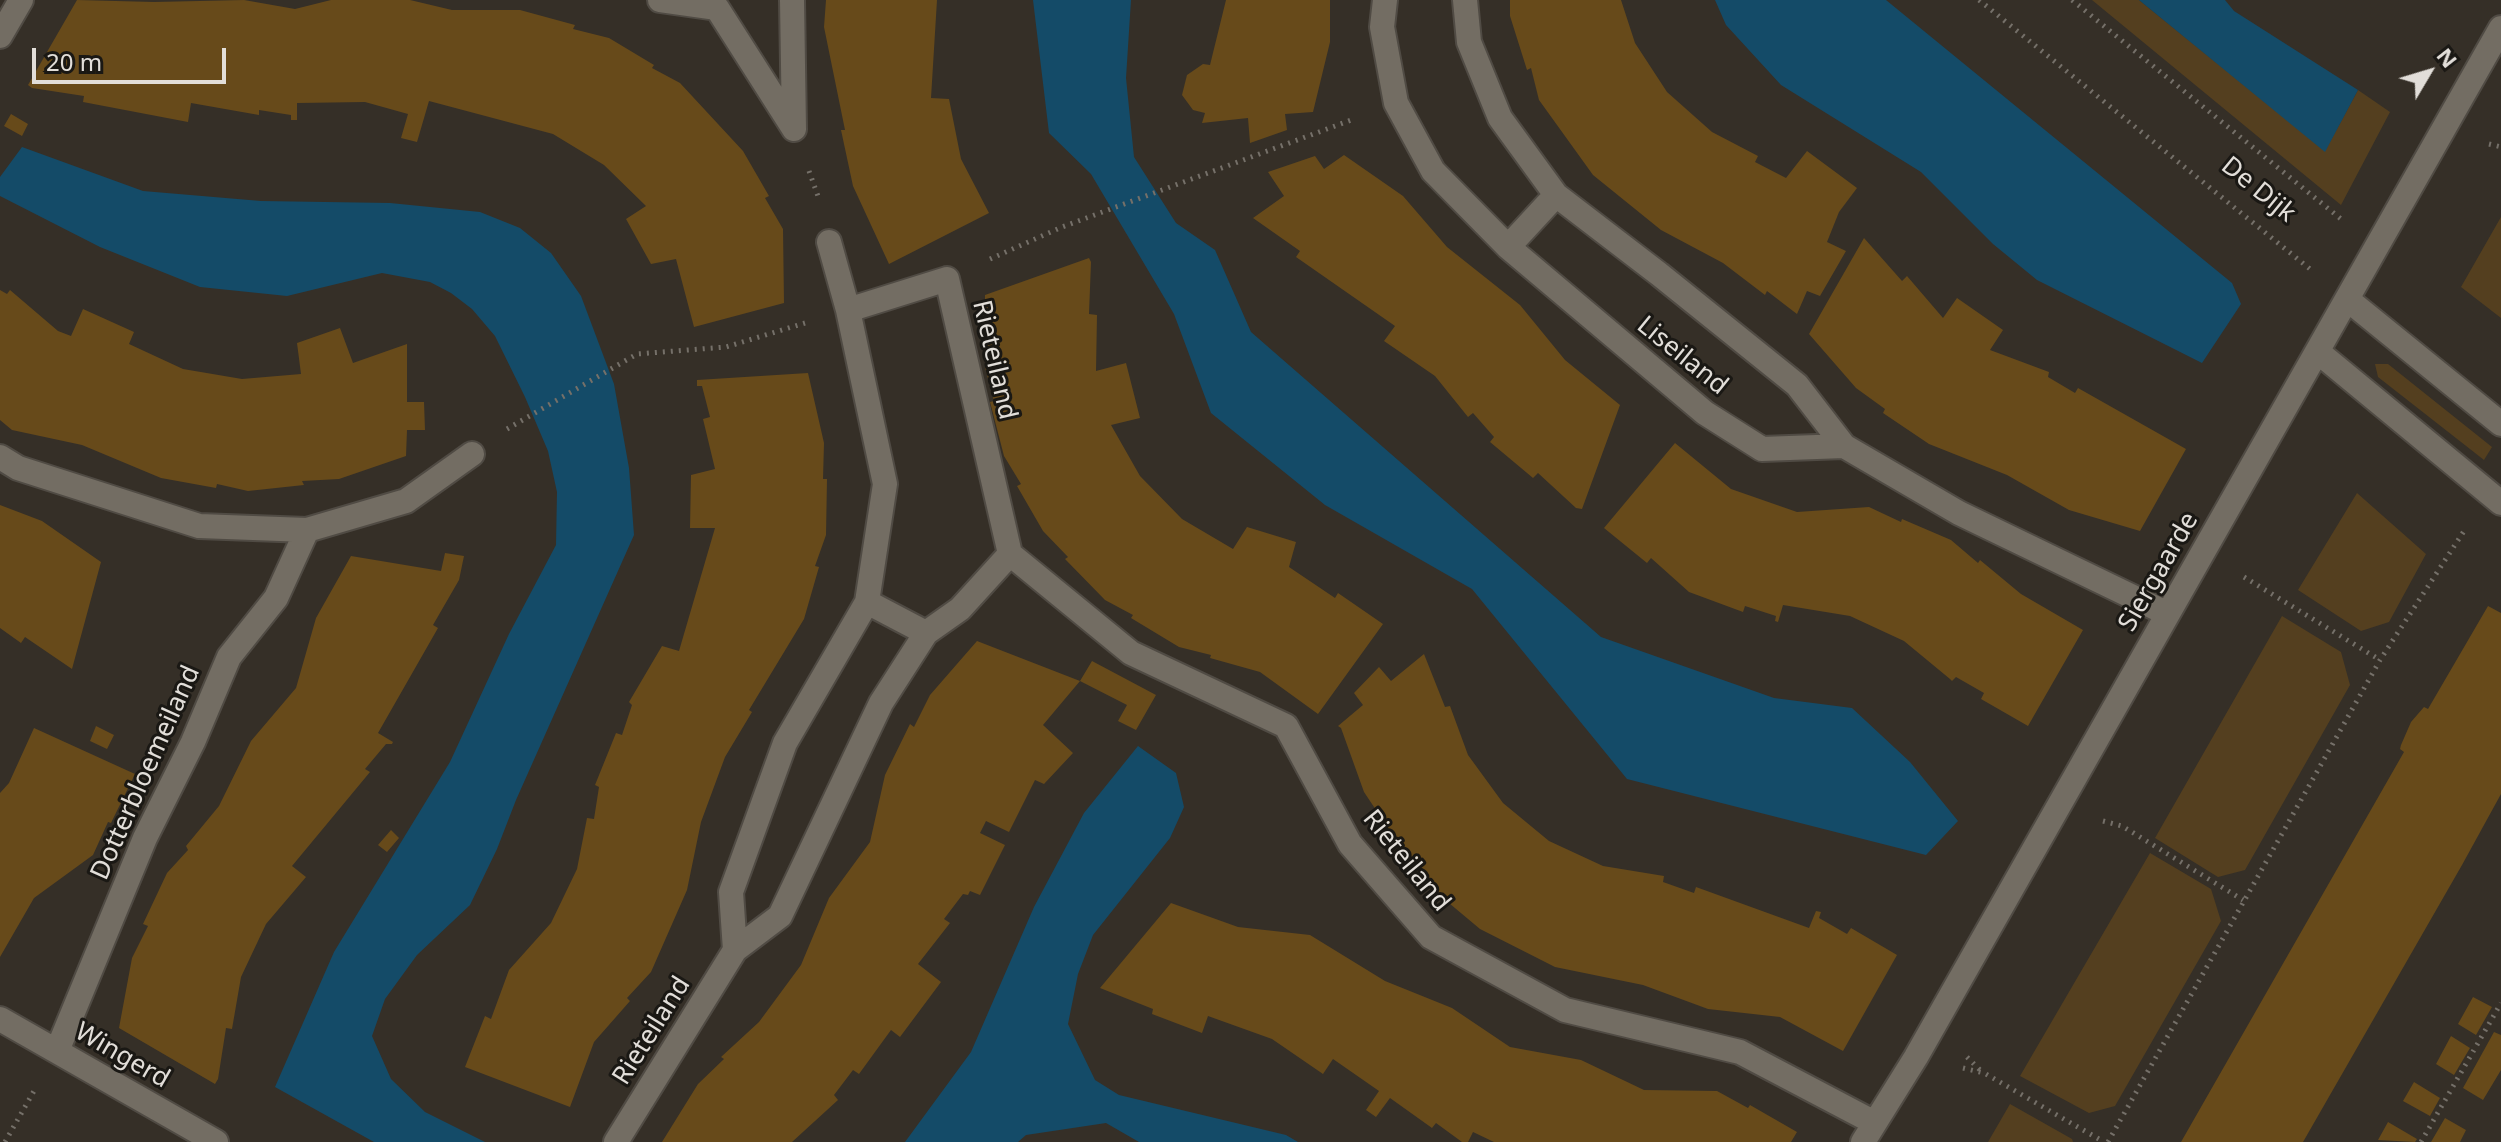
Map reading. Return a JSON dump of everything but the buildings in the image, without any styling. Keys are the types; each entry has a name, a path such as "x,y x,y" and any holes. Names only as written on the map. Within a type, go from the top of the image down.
{"street":[{"path":"0,36 21,0"},
{"path":"660,0 722,4 794,129"},
{"path":"792,0 794,129"},
{"name":"Liseiland","path":"1385,0 1382,27 1396,103 1433,171 1508,247 1705,413 1762,449 1844,446"},
{"name":"Liseiland","path":"1465,0 1469,42 1500,118 1556,195 1797,385 1844,446 1959,513 2166,613"},
{"name":"Siergaarde","path":"1868,1132 1916,1057 2501,28"},
{"path":"1508,247 1556,195"},
{"path":"735,950 731,892 785,743 867,602 885,484 848,310 829,242"},
{"name":"Rieteiland","path":"848,310 947,279 1010,554 1131,653 1286,726 1350,844 1431,937 1565,1010 1740,1052 1868,1132"},
{"path":"2347,299 2501,424"},
{"path":"2318,352 2495,498"},
{"path":"0,457 18,468 199,526 307,530 406,501 472,454"},
{"name":"Dotterbloemeiland","path":"57,1051 145,838 193,742 229,657 276,598 307,530"},
{"name":"Rieteiland","path":"616,1142 735,950 780,916 881,703 926,633 960,609 1010,554"},
{"path":"867,602 926,633"},
{"name":"Wingerd","path":"0,1019 216,1142"}],"path":[{"name":"De Dijk","path":"1979,0 2347,299"},
{"path":"2072,0 2377,248"},
{"path":"947,279 1062,227 1396,103"},
{"path":"794,129 818,198 829,242"},
{"path":"500,433 637,354 726,347 848,310"},
{"path":"1916,1057 1984,1073 2106,1142 2380,660 2495,498"},
{"path":"2199,560 2252,580 2380,660"},
{"path":"2056,808 2122,826 2243,900"},
{"path":"2421,1142 2501,1003"},
{"path":"5,1142 57,1051"}],"shaded area":[{"path":"2092,0 2139,0 2325,151 2358,90 2390,112 2341,205"},
{"path":"2501,217 2501,318 2461,287"},
{"path":"2375,364 2388,364 2492,447 2484,460 2378,377"},
{"path":"2357,493 2426,554 2389,622 2361,631 2298,590"},
{"path":"2282,616 2341,652 2350,685 2245,870 2218,877 2155,838"},
{"path":"2150,853 2211,889 2221,921 2115,1106 2089,1113 2020,1076"},
{"path":"2010,1104 2072,1139 2073,1142 1988,1142"}],"water":[{"path":"1033,0 1131,0 1126,78 1134,157 1176,223 1215,250 1251,332 1601,637 1774,698 1852,708 1910,762 1958,821 1926,855 1627,779 1472,589 1325,505 1211,413 1174,314 1091,174 1049,133"},
{"path":"1715,0 1886,0 2232,283 2241,304 2202,363 2037,280 1993,244 1921,172 1781,85 1726,25"},
{"path":"2139,0 2225,0 2234,11 2358,90 2325,152"},
{"path":"22,147 143,191 261,201 390,203 480,212 520,228 551,253 581,296 614,384 629,468 634,535 470,905 417,955 385,999 372,1036 391,1079 425,1112 485,1142 374,1142 275,1087 334,952 450,762 509,634 556,545 557,492 548,451 525,397 495,336 472,309 430,282 382,273 287,296 200,287 100,247 0,196 0,177"},
{"path":"1138,746 1176,773 1184,807 1170,838 1093,935 1078,974 1068,1024 1095,1080 1119,1095 1286,1135 1298,1142 1139,1142 1106,1123 1026,1135 1018,1142 905,1142 971,1052 1034,907 1084,813"}]}
